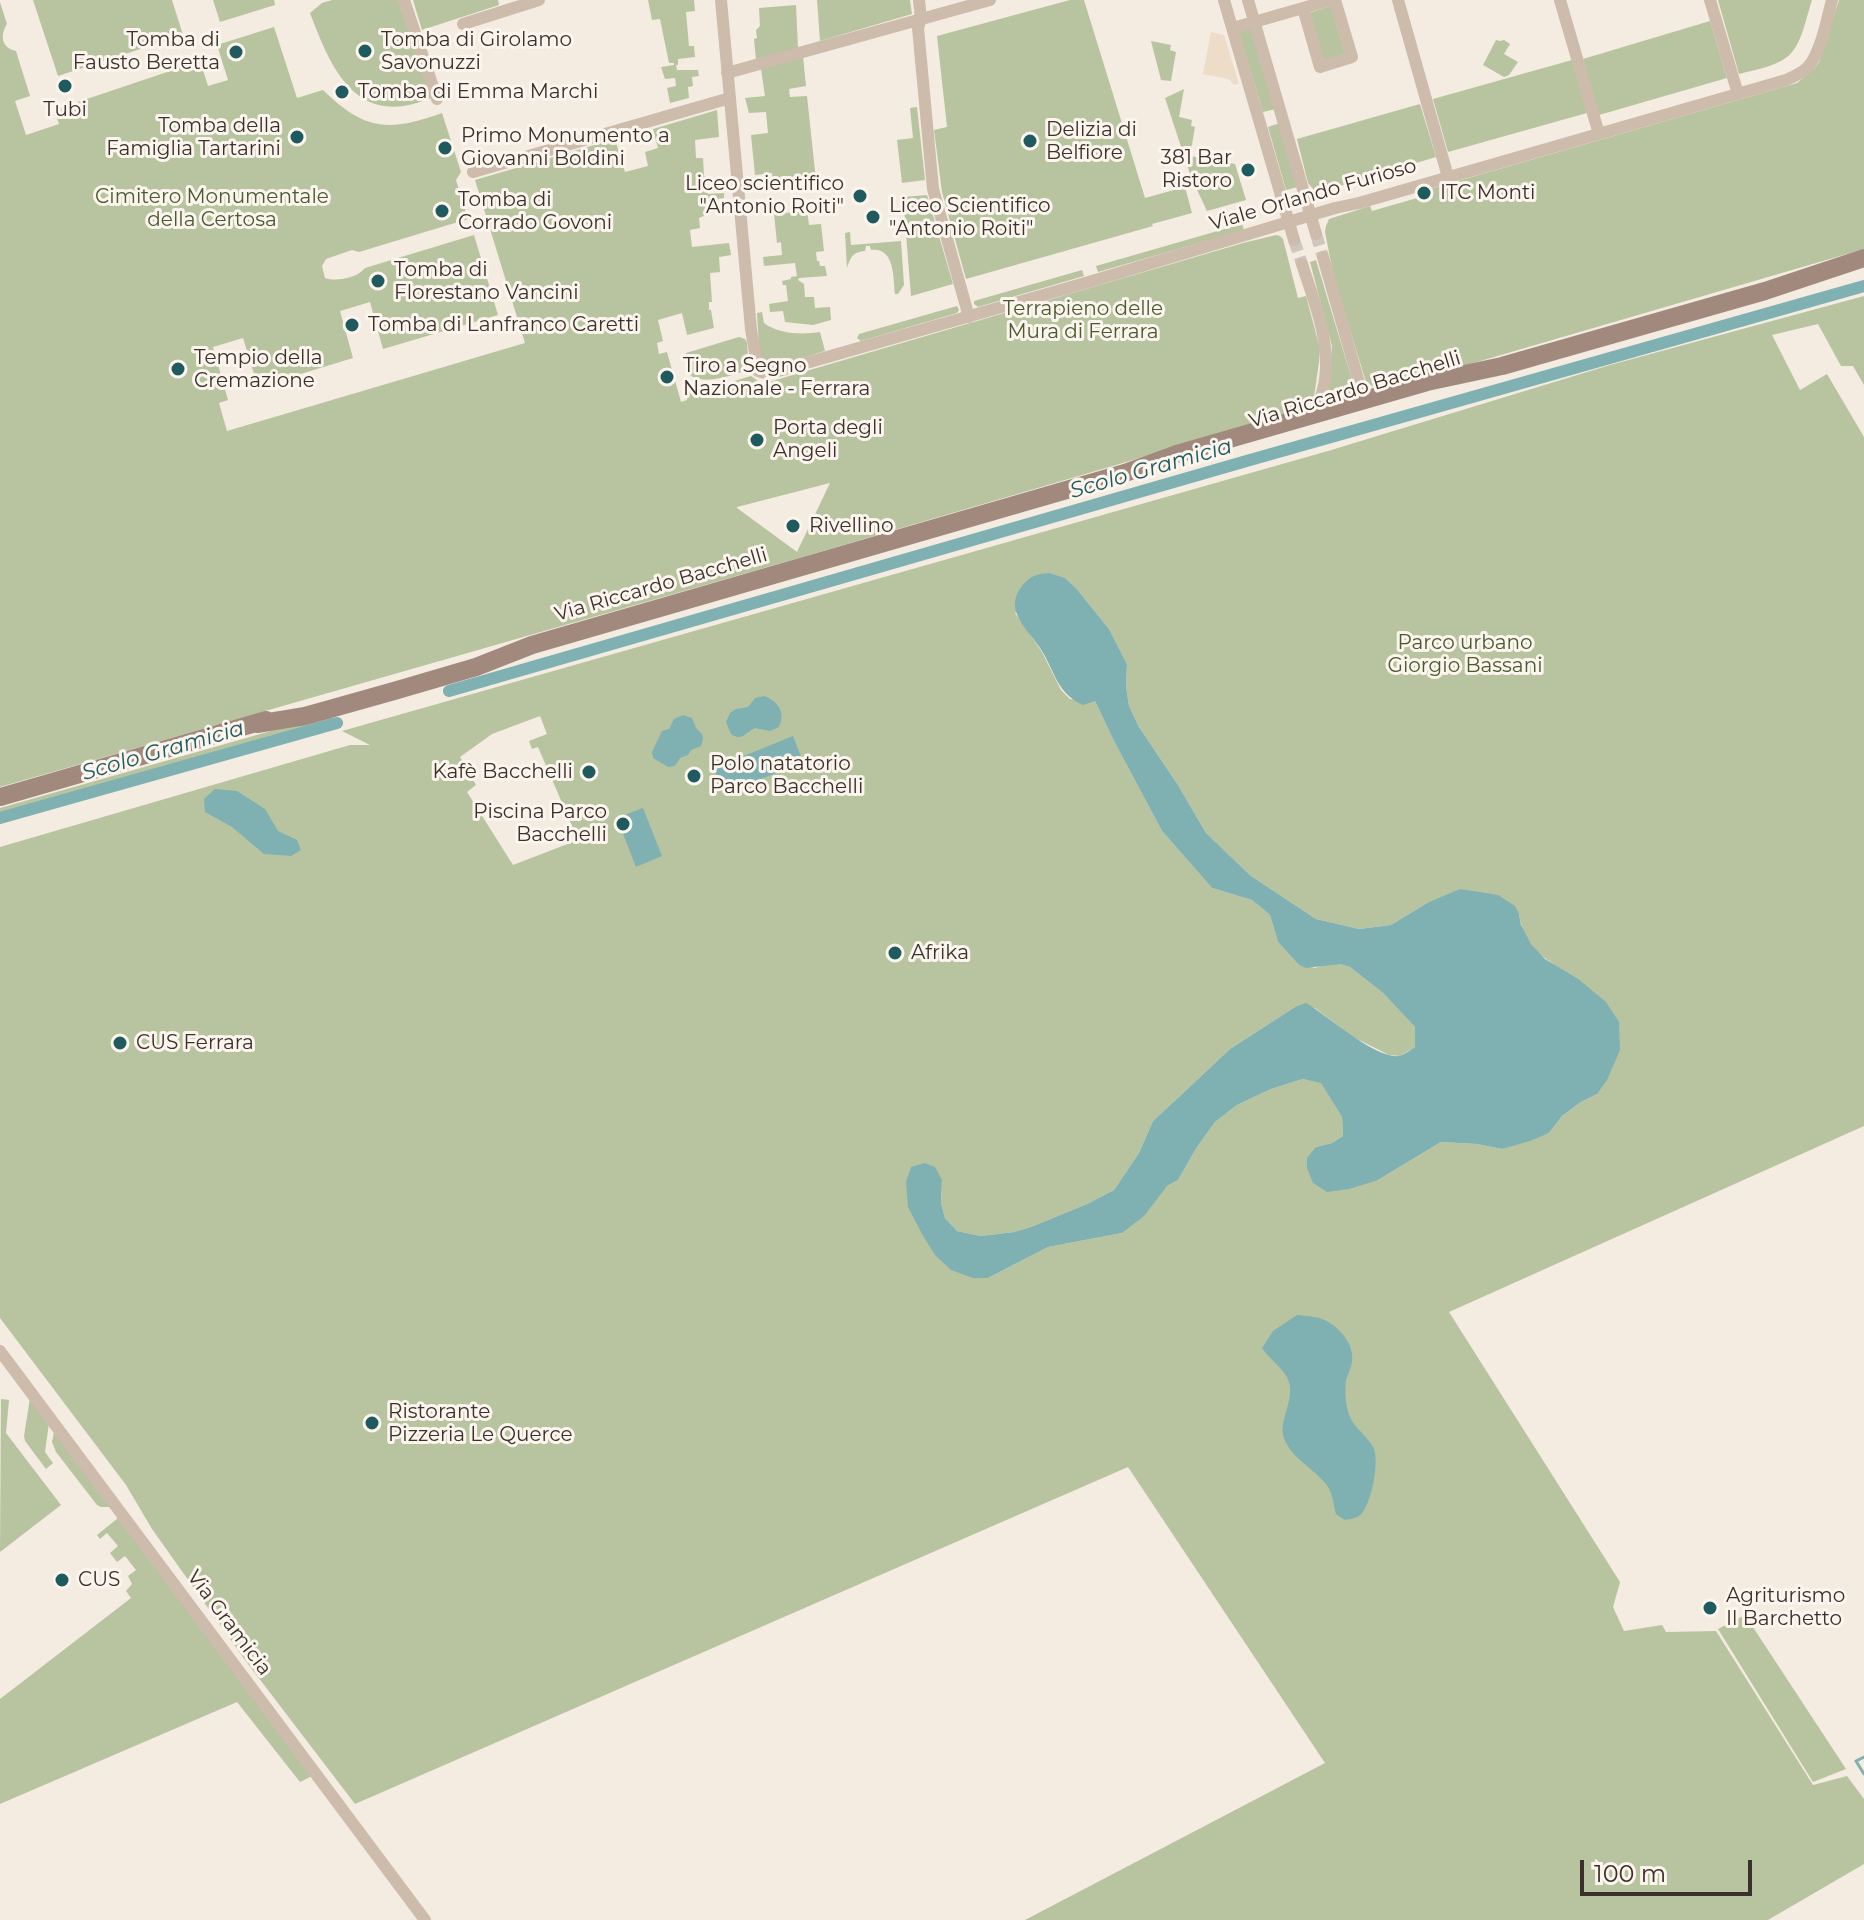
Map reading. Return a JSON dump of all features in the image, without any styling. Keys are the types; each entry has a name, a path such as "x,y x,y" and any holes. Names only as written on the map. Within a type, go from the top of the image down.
{"main road":[{"name":"Via Riccardo Bacchelli","path":"0,797 257,724 305,716 392,686 476,667 532,645 1125,473 1180,465 1427,382 1502,366 1765,291 1864,258"}],"street":[{"path":"404,0 437,99"},
{"path":"463,24 539,0"},
{"path":"473,172 730,98 721,0"},
{"path":"919,0 921,18 918,28 933,189 969,317"},
{"path":"727,73 990,0"},
{"path":"1224,0 1294,240"},
{"path":"1248,0 1316,234"},
{"path":"1233,28 1303,8 1333,0 1352,57 1320,67 1303,8"},
{"path":"1398,0 1448,177"},
{"path":"1560,0 1599,134"},
{"path":"1710,0 1738,94"},
{"name":"Viale Orlando Furioso","path":"730,98 751,329 758,371 768,374 1786,80 1806,68 1817,50 1832,0"},
{"path":"1259,119 1281,113"},
{"path":"1323,257 1366,405"},
{"path":"1302,264 1325,344 1323,416"},
{"name":"Via Gramicia","path":"0,1351 425,1920"}],"green space":[{"path":"33,0 172,0 183,35 58,76"},
{"path":"213,0 274,0 275,5 220,22"},
{"path":"332,0 398,0 431,98 405,106 384,106 366,100 351,89 338,74 310,13 322,3"},
{"path":"413,0 498,0 499,5 422,30"},
{"path":"648,0 694,0 695,11 686,12 689,46 694,46 695,57 678,59 676,65 677,70 698,70 699,76 692,77 693,86 688,87 689,98 670,103 667,88 676,86 675,78 665,79 661,67 674,63 669,63 660,19 652,20"},
{"path":"817,0 910,0 912,14 820,41"},
{"path":"1070,0 1084,0 1145,198 1185,187 1192,213 966,279 942,192 934,130 947,127 937,36"},
{"path":"1718,0 1812,0 1800,39 1792,52 1764,68 1739,74"},
{"path":"1839,0 1864,0 1864,249 1388,388 1375,388 1366,382 1334,278 1325,232 1329,219 1370,206 1372,211 1431,194 1430,189 1797,83 1819,62"},
{"path":"0,2 7,24 3,40 7,47 16,51 30,96 15,101 26,135 59,124 54,110 200,61 208,86 228,80 217,45 274,27 297,98 323,90 352,114 378,124 407,123 442,113 461,172 456,180 468,219 326,259 322,266 325,278 346,278 365,268 474,235 498,315 383,349 370,302 340,311 353,358 258,387 243,338 213,347 228,400 219,403 227,431 525,343 475,180 615,139 625,172 648,166 645,152 658,148 653,129 717,110 719,137 695,140 696,158 703,158 708,194 724,193 724,198 708,200 709,209 704,210 704,216 699,218 700,228 690,230 692,247 729,243 731,255 719,257 720,272 710,273 712,302 709,302 709,310 714,328 687,335 682,313 658,320 663,341 657,343 659,354 667,352 681,402 687,400 689,389 696,387 707,389 751,376 762,384 1276,235 1283,239 1298,298 1306,296 1320,349 1319,362 1314,397 1305,408 1290,414 0,787","holes":["830,483 797,552 737,507"]},
{"path":"796,5 798,48 756,60 754,39 760,26 759,8"},
{"path":"1331,6 1345,54 1323,60 1309,13"},
{"path":"1710,21 1727,78 1599,115 1583,59"},
{"path":"1252,28 1276,109 1263,112 1239,32"},
{"path":"1496,40 1510,44 1504,54 1518,62 1504,77 1483,65"},
{"path":"1151,41 1171,45 1170,50 1176,52 1171,81 1161,80"},
{"path":"803,56 806,86 789,89 790,97 807,96 816,180 773,185 772,173 755,175 751,135 768,133 766,112 749,113 745,98 765,96 761,69"},
{"path":"1572,60 1587,113 1448,152 1433,99"},
{"path":"1184,89 1179,117 1192,120 1191,126 1195,127 1190,156 1235,164 1246,200 1207,211 1191,177 1165,98"},
{"path":"1420,104 1436,157 1327,190 1314,190 1308,183 1297,139"},
{"path":"917,107 925,180 902,183 897,140 913,138 910,108"},
{"path":"1280,123 1298,187 1286,190 1268,127"},
{"path":"927,195 953,284 911,296 903,197"},
{"path":"807,211 809,225 821,224 824,251 816,252 817,261 820,266 825,266 827,276 798,280 804,284 805,297 814,297 815,308 830,307 831,320 813,325 785,322 783,311 770,312 769,304 788,301 786,285 782,281 797,276 795,263 764,266 763,257 782,255 781,242 777,243 774,214"},
{"path":"1242,224 1244,230 1098,272 1096,266"},
{"path":"850,232 851,245 901,241 904,285 898,294 895,294 893,272 885,253 866,246 865,251 853,255 847,268 845,233"},
{"path":"1316,260 1355,390 1355,396 1330,402 1332,346 1310,262"},
{"path":"1082,270 1084,276 978,307 974,304 974,301"},
{"name":"Parco urbano Giorgio Bassani","path":"1864,296 1864,385 1853,366 1841,366 1818,324 1772,335 1800,390 1827,374 1864,437 1864,1126 1449,1312 1620,1582 1613,1607 1624,1631 1662,1625 1666,1632 1716,1631 1813,1785 1847,1776 1864,1799 1864,1864 1768,1920 1025,1920 1325,1763 1128,1467 355,1804 245,1660 152,1529 126,1485 0,1318 0,847 350,745 370,745 342,731 1328,451 1610,365","holes":["1065,578 1109,629 1127,664 1129,706 1206,833 1251,876 1316,919 1359,929 1391,925 1427,903 1519,914 1526,937 1539,953 1577,978 1597,1094 1562,1116 1549,1133 1502,1149 1441,1142 1378,1180 1316,1147 1343,1136 1342,1117 1321,1082 1303,1079 1271,1089 1237,1105 1215,1122 1178,1180 1167,1186 1122,1233 1048,1247 988,1278 906,1182 942,1180 941,1203 945,1218 957,1231 981,1236 1014,1232 1087,1204 1114,1190 1139,1153 1153,1121 1230,1049 1295,1007 1315,1008 1351,1036 1389,1055 1400,1056 1415,1047 1415,1027 1383,993 1350,967 1340,964 1315,968 1299,965 1278,942 1270,915 1252,900 1212,888 1162,831 1095,701 1070,699 1061,690 1042,652 1015,613","540,716 547,734 529,741 532,749 538,747 578,840 513,865 467,792 476,785 460,757 492,734"]},
{"path":"957,306 957,313 861,341 857,338 859,334"},
{"path":"762,312 764,323 776,329 799,333 820,332 825,351 786,363 765,365 760,361 757,313"},
{"path":"739,337 747,343 749,368 745,371 705,380 689,374 685,366 686,353"},
{"path":"327,715 334,719 0,813 0,808"},
{"path":"30,1398 49,1423 45,1452 53,1463 46,1469 25,1441"},
{"path":"1,1399 9,1400 6,1433 61,1505 0,1552"},
{"path":"54,1432 111,1507 97,1505 56,1452 52,1442"},
{"path":"118,1518 312,1776 300,1782 237,1702 0,1804 0,1699 131,1598 126,1591 132,1584 128,1576 136,1570 125,1556 117,1562 110,1553 118,1546 107,1533 100,1539 97,1535"},
{"path":"1745,1615 1846,1769 1813,1782 1718,1629"}],"shaded area":[{"path":"1211,32 1224,35 1239,84 1203,74"}],"water":[{"path":"1049,573 1065,578 1076,588 1109,629 1127,664 1129,706 1139,727 1206,833 1251,876 1316,919 1359,929 1391,925 1427,903 1460,889 1498,895 1515,906 1531,944 1545,959 1577,978 1606,1002 1619,1022 1620,1050 1597,1094 1562,1116 1549,1133 1530,1141 1502,1149 1441,1142 1378,1180 1327,1192 1313,1183 1307,1158 1316,1147 1343,1136 1342,1117 1321,1083 1303,1079 1271,1089 1237,1105 1215,1122 1178,1180 1167,1186 1144,1216 1122,1233 1048,1247 988,1278 973,1278 951,1270 935,1255 908,1207 906,1182 911,1167 925,1163 935,1167 942,1180 941,1203 945,1218 957,1231 981,1236 1014,1232 1087,1204 1114,1190 1139,1153 1153,1121 1230,1049 1295,1007 1306,1003 1365,1044 1389,1055 1399,1056 1415,1047 1415,1027 1383,993 1350,967 1340,964 1306,968 1299,965 1278,942 1270,915 1252,900 1212,888 1162,831 1095,701 1083,705 1068,695 1016,612 1017,595 1022,586 1034,576"},
{"path":"764,696 779,708 782,717 779,727 770,731 755,728 741,737 731,734 726,722 730,713 748,707 755,698"},
{"path":"683,715 692,718 702,734 701,746 680,758 675,766 668,767 653,758 652,752 662,731 669,729 674,719"},
{"path":"793,736 803,762 724,794 714,768"},
{"path":"215,789 237,791 265,809 278,831 297,840 301,850 291,856 264,854 232,827 205,812 204,799"},
{"path":"643,808 662,856 636,867 617,818"},
{"path":"1297,1315 1328,1322 1339,1330 1351,1349 1352,1362 1346,1380 1347,1407 1352,1421 1373,1447 1376,1461 1366,1507 1352,1519 1345,1520 1336,1514 1328,1487 1294,1454 1283,1436 1290,1398 1289,1382 1262,1348 1273,1331"}],"waterway":[{"name":"Scolo Gramicia","path":"449,691 1864,286"},
{"name":"Scolo Gramicia","path":"0,818 337,723"},
{"path":"1864,1757 1856,1761 1864,1774"}],"tunnel":[{"path":"1316,234 1323,257"},
{"path":"1294,240 1302,264"}],"place":[{"name":"Tomba di Girolamo Savonuzzi","path":"365,51"},
{"name":"Tomba di Fausto Beretta","path":"236,52"},
{"name":"Tubi","path":"65,86"},
{"name":"Tomba di Emma Marchi","path":"342,92"},
{"name":"Tomba della Famiglia Tartarini","path":"297,137"},
{"name":"Delizia di Belfiore","path":"1030,141"},
{"name":"Primo Monumento a Giovanni Boldini","path":"445,148"},
{"name":"381 Bar Ristoro","path":"1248,170"},
{"name":"ITC Monti","path":"1424,193"},
{"name":"Liceo scientifico \"Antonio Roiti\"","path":"860,196"},
{"name":"Tomba di Corrado Govoni","path":"442,211"},
{"name":"Liceo Scientifico \"Antonio Roiti\"","path":"873,217"},
{"name":"Tomba di Florestano Vancini","path":"378,281"},
{"name":"Tomba di Lanfranco Caretti","path":"352,325"},
{"name":"Tempio della Cremazione","path":"178,369"},
{"name":"Tiro a Segno Nazionale - Ferrara","path":"667,377"},
{"name":"Porta degli Angeli","path":"757,440"},
{"name":"Rivellino","path":"793,526"},
{"name":"Kafè Bacchelli","path":"589,772"},
{"name":"Polo natatorio Parco Bacchelli","path":"694,776"},
{"name":"Piscina Parco Bacchelli","path":"623,824"},
{"name":"Afrika","path":"895,953"},
{"name":"CUS Ferrara","path":"120,1043"},
{"name":"Ristorante Pizzeria Le Querce","path":"372,1423"},
{"name":"CUS","path":"62,1580"},
{"name":"Agriturismo Il Barchetto","path":"1710,1608"}],"park label":[{"name":"Cimitero Monumentale della Certosa","path":"212,208"},
{"name":"Terrapieno delle Mura di Ferrara","path":"1083,320"}]}
